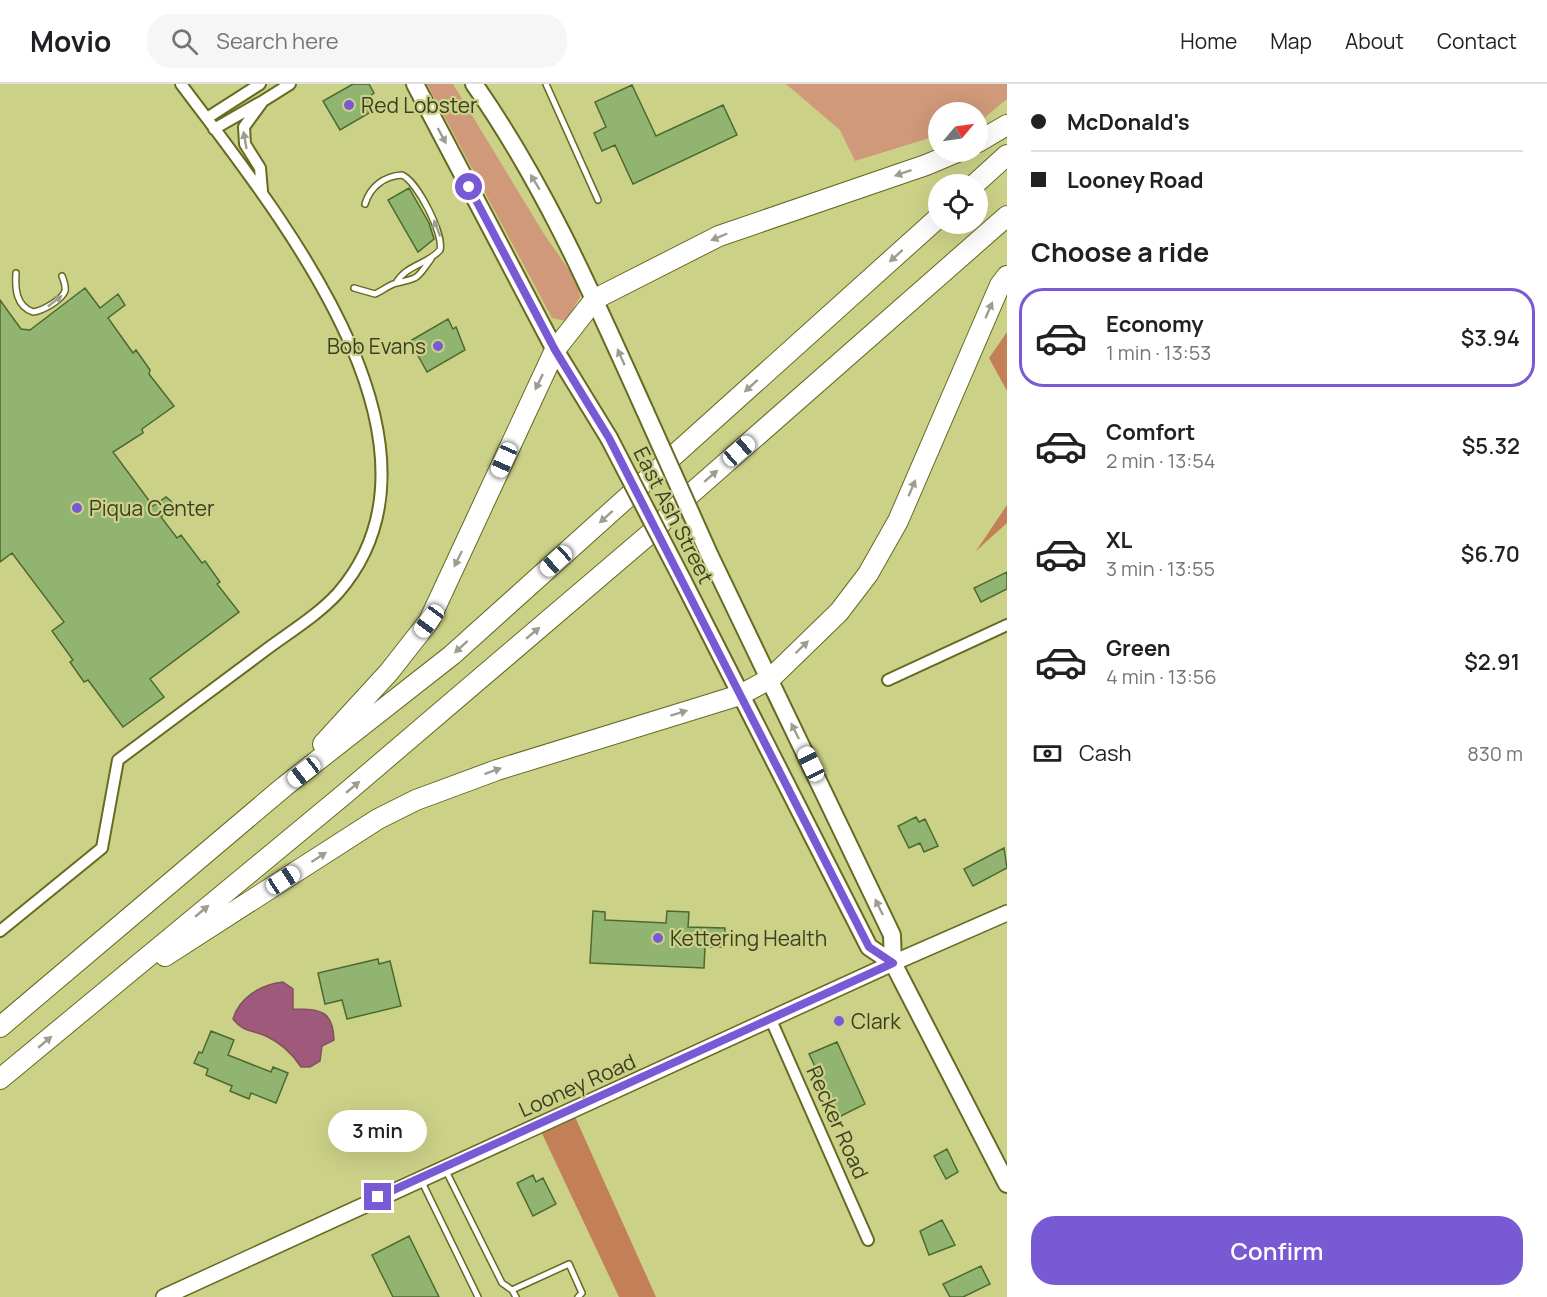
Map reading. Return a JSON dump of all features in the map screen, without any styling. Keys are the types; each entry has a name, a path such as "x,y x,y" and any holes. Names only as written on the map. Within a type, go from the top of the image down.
{"highway":[{"path":"988,136 1007,125"},
{"path":"986,174 1007,155"},
{"path":"285,786 389,672 429,621 555,350 595,299 718,236 933,162"},
{"path":"0,1079 347,792 653,531 694,490 1007,216"},
{"path":"0,1027 285,786 452,655 928,227"},
{"path":"93,1002 378,819 416,800 497,770 740,695 770,679 839,612 868,574 898,521 1000,285 1007,276"}],"main road":[{"name":"East Ash Street","path":"415,84 555,350 609,438 869,947 893,963"},
{"name":"East Ash Street","path":"474,84 542,194 595,299 710,556 892,935 893,963 1007,1184"}],"street":[{"path":"0,931 102,848 118,760 324,606 354,571 375,526 382,490 382,460 376,426 362,377 330,302 297,245 263,194 181,84"},
{"path":"207,118 260,84"},
{"path":"214,129 290,84"},
{"path":"263,101 247,120 243,135 246,148 260,168 263,194"},
{"path":"888,680 1007,624"},
{"name":"Looney Road","path":"164,1297 445,1167 1007,913"},
{"name":"Recker Road","path":"771,1020 868,1240"}],"lane":[{"path":"546,84 598,200"},
{"path":"354,288 375,294 396,283 418,278 440,250 441,239 433,218 408,177 395,175 375,186 369,192 365,204"},
{"path":"396,283 405,270 433,257"},
{"path":"16,273 15,286 20,302 33,312 43,310 63,295 65,290 63,276"},
{"path":"445,1167 502,1283 512,1290 516,1297"},
{"path":"421,1178 478,1297"},
{"path":"512,1290 569,1264 582,1293 578,1297"}],"shaded area":[{"path":"427,84 453,84 544,234 578,283 580,297 566,321 552,318"},
{"path":"786,84 1007,84 1007,99 988,115 988,102 928,102 928,138 855,161 840,130"},
{"path":"1007,332 1007,391 989,358"},
{"path":"1007,505 1007,523 976,551"},
{"path":"283,982 293,989 293,1009 318,1011 328,1017 331,1023 334,1040 322,1046 320,1061 310,1067 301,1067 277,1042 244,1029 233,1019 240,1005 252,993"},
{"path":"572,1110 656,1297 619,1297 538,1125"}],"building":[{"name":"Red Lobster","path":"353,84 369,84 374,93 369,97 376,109 340,130 323,101"},
{"path":"632,85 656,136 723,105 737,135 633,184 615,145 602,151 594,133 606,127 595,102"},
{"path":"409,188 429,223 434,239 418,252 388,200"},
{"name":"Piqua Center","path":"85,288 100,308 118,294 125,305 108,318 133,353 136,350 150,370 149,374 174,406 142,429 143,433 113,452 153,506 166,497 171,501 174,507 161,517 177,538 181,535 202,563 205,561 220,582 217,584 239,612 150,679 164,697 123,727 88,680 84,682 70,662 73,660 52,631 64,622 12,553 0,562 0,300 21,329 30,330"},
{"name":"Bob Evans","path":"448,319 453,329 456,327 465,350 427,372 410,341"},
{"path":"1007,572 1007,589 981,602 974,588"},
{"path":"916,817 919,822 925,819 938,846 924,852 920,843 909,848 898,826"},
{"path":"1004,848 1007,868 973,886 964,869"},
{"name":"Kettering Health","path":"593,911 605,912 605,920 666,923 667,911 689,912 688,927 725,928 724,947 705,947 704,968 590,963"},
{"path":"378,959 379,964 390,961 401,1006 347,1019 342,1000 325,1004 318,973"},
{"path":"211,1031 234,1040 228,1055 271,1072 273,1067 288,1073 276,1103 251,1093 249,1099 230,1091 232,1086 206,1075 208,1069 194,1063 199,1052 202,1053"},
{"path":"837,1042 865,1104 839,1117 809,1054"},
{"path":"947,1149 958,1172 946,1179 934,1156"},
{"path":"533,1175 536,1182 543,1178 556,1204 533,1216 517,1183"},
{"path":"942,1220 955,1245 929,1255 920,1231"},
{"path":"409,1236 439,1297 393,1297 372,1255"},
{"path":"981,1266 990,1284 963,1297 950,1297 943,1284"}],"place":[{"name":"Red Lobster","path":"349,105"},
{"name":"Bob Evans","path":"438,346"},
{"name":"Piqua Center","path":"77,508"},
{"name":"Kettering Health","path":"658,938"},
{"name":"Clark","path":"839,1021"}],"route":[{"path":"378,1197 893,963 869,947 609,438 555,350 469,187"}]}
